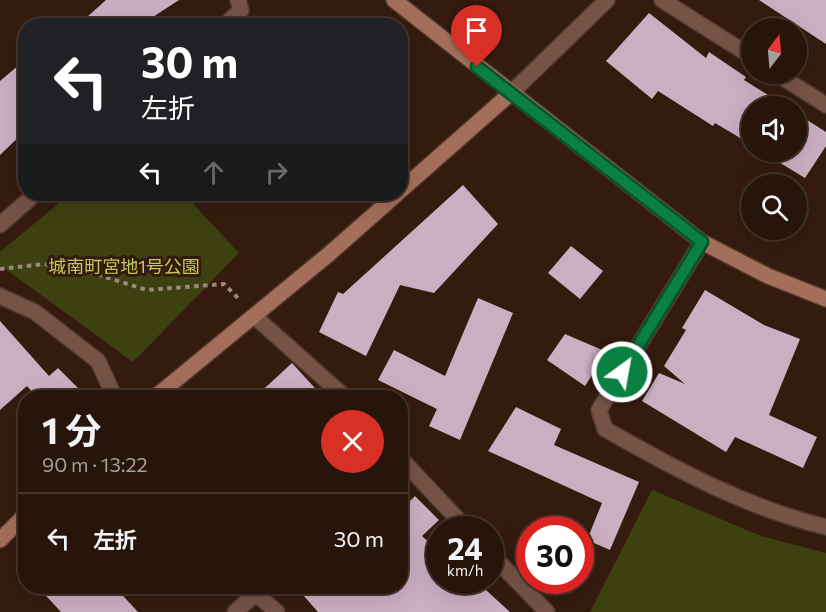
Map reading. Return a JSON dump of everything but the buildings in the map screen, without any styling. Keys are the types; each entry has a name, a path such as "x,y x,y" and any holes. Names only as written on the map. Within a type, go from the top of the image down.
{"street":[{"path":"232,18 241,10 238,0"},
{"path":"393,0 510,94 702,242 768,276 826,300"},
{"path":"408,184 510,94 607,0"},
{"path":"662,0 741,50"},
{"path":"793,84 826,105"},
{"path":"0,225 27,201"},
{"path":"164,390 388,201"},
{"path":"702,242 599,410 604,429 673,468 783,517 826,527"},
{"path":"0,296 35,312 98,361 111,390"},
{"path":"254,316 337,390"},
{"path":"408,470 454,516"},
{"path":"0,540 18,522"},
{"path":"504,567 547,612"},
{"path":"235,612 255,594"},
{"path":"263,594 277,612"}],"path":[{"path":"0,269 44,264 86,271 147,290 224,284 254,316"}],"green space":[{"name":"城南町宮地1号公園","path":"62,201 191,201 239,253 133,362 0,265 0,252"},
{"path":"652,490 761,536 826,553 826,612 590,612"}],"route":[{"path":"477,67 702,242 622,372"}]}
